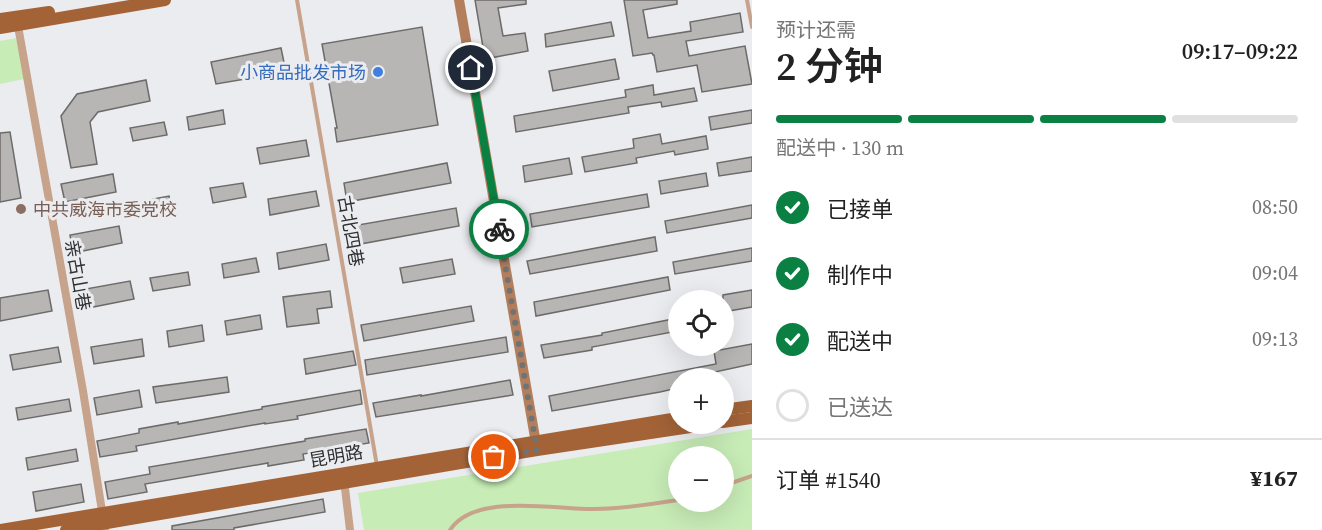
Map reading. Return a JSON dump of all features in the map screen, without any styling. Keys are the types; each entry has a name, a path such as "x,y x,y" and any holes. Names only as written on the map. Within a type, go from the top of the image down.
{"main road":[{"path":"0,19 118,0"},
{"path":"0,28 165,0"},
{"path":"459,0 536,445"},
{"path":"734,408 752,406"},
{"path":"734,420 752,418"},
{"name":"昆明路","path":"66,530 668,420"},
{"name":"昆明路","path":"344,478 377,467 668,429"},
{"name":"昆明路","path":"0,530 103,522"}],"street":[{"name":"亲古山巷","path":"18,26 84,391 103,522"},
{"path":"344,478 350,530"}],"lane":[{"name":"古北四巷","path":"297,0 377,467"},
{"path":"747,0 752,27"},
{"path":"734,482 752,476"},
{"path":"450,530 454,524 484,508 513,505 595,509 668,501"}],"green space":[{"path":"16,38 24,79 0,84 0,41"},
{"path":"752,429 752,530 364,530 358,493 721,434 734,434 734,432"}],"building":[{"path":"475,0 526,0 526,4 498,8 503,36 525,33 528,51 485,59"},
{"path":"624,0 677,0 677,4 643,10 648,38 691,31 690,22 740,13 743,32 686,41 689,56 745,46 752,84 702,92 697,65 657,72 652,53 633,56"},
{"path":"611,22 614,36 546,47 545,34"},
{"name":"小商品批发市场","path":"422,27 438,125 337,142 335,128 337,128 322,44"},
{"path":"281,48 286,72 216,84 211,62"},
{"path":"615,59 619,79 553,91 549,71"},
{"path":"146,80 150,101 98,112 90,122 97,164 71,168 61,116 77,94"},
{"path":"653,85 654,95 694,88 697,101 662,107 661,102 628,107 629,113 516,132 514,116 626,97 625,90"},
{"path":"223,110 225,124 189,130 187,117"},
{"path":"752,110 752,123 711,130 709,117"},
{"path":"164,122 167,135 133,141 130,128"},
{"path":"10,132 21,198 0,202 0,133"},
{"path":"660,134 662,144 706,136 708,149 675,155 674,151 636,158 637,163 585,172 582,157 634,148 633,139"},
{"path":"306,140 309,156 260,164 257,148"},
{"path":"752,157 752,171 719,176 717,163"},
{"path":"569,158 572,174 525,182 523,166"},
{"path":"447,163 451,183 347,202 344,183"},
{"path":"706,173 708,186 661,194 659,181"},
{"path":"113,174 116,192 65,202 61,184"},
{"path":"243,183 246,197 213,203 210,188"},
{"path":"316,191 319,206 270,215 268,199"},
{"path":"647,194 649,207 532,227 530,214"},
{"path":"169,196 172,211 140,217 137,202"},
{"path":"752,205 752,218 667,233 665,221"},
{"path":"456,208 459,226 355,245 352,226"},
{"path":"119,226 122,243 73,253 70,235"},
{"path":"655,237 657,251 530,274 527,261"},
{"path":"326,244 329,260 279,269 277,253"},
{"path":"752,248 752,261 675,274 673,262"},
{"path":"256,258 259,272 224,278 222,264"},
{"path":"452,259 455,274 403,283 400,268"},
{"path":"188,272 190,285 153,291 150,278"},
{"path":"668,277 670,290 536,316 534,302"},
{"path":"130,281 134,299 83,309 80,290"},
{"path":"48,290 52,311 0,321 0,298"},
{"path":"752,290 752,307 734,310 734,293"},
{"path":"330,291 332,307 317,309 319,323 287,327 283,297"},
{"path":"471,306 474,321 364,341 361,325"},
{"path":"260,315 262,329 227,335 225,321"},
{"path":"668,320 668,333 544,358 541,345 602,335 602,333"},
{"path":"202,325 204,341 169,347 167,331"},
{"path":"506,337 508,352 367,375 365,360"},
{"path":"142,339 144,356 94,364 91,347"},
{"path":"752,344 752,364 733,368 695,368 716,364 715,356 734,356 734,347"},
{"path":"58,347 61,362 13,370 10,355"},
{"path":"353,351 356,365 306,374 304,359"},
{"path":"668,373 668,390 660,392 552,411 549,396"},
{"path":"227,377 229,392 156,403 153,387"},
{"path":"510,380 513,395 376,417 373,403"},
{"path":"139,390 142,407 97,415 94,398"},
{"path":"360,390 362,404 297,416 298,419 136,446 137,451 100,457 97,441 139,433 139,429 178,422 178,424"},
{"path":"69,399 71,411 18,420 16,408"},
{"path":"366,429 369,443 303,454 304,460 268,466 268,463 145,484 147,492 108,499 105,482 150,474 149,467"},
{"path":"76,449 78,461 28,470 26,458"},
{"path":"81,484 84,502 36,511 33,492"},
{"path":"323,499 325,512 234,528 234,530 172,530 172,526"}],"way so far":[{"path":"494,457 537,450 499,229"}],"place":[{"name":"小商品批发市场","path":"378,72"},
{"name":"中共威海市委党校","path":"21,209"}],"route":[{"path":"471,68 499,229"}]}
